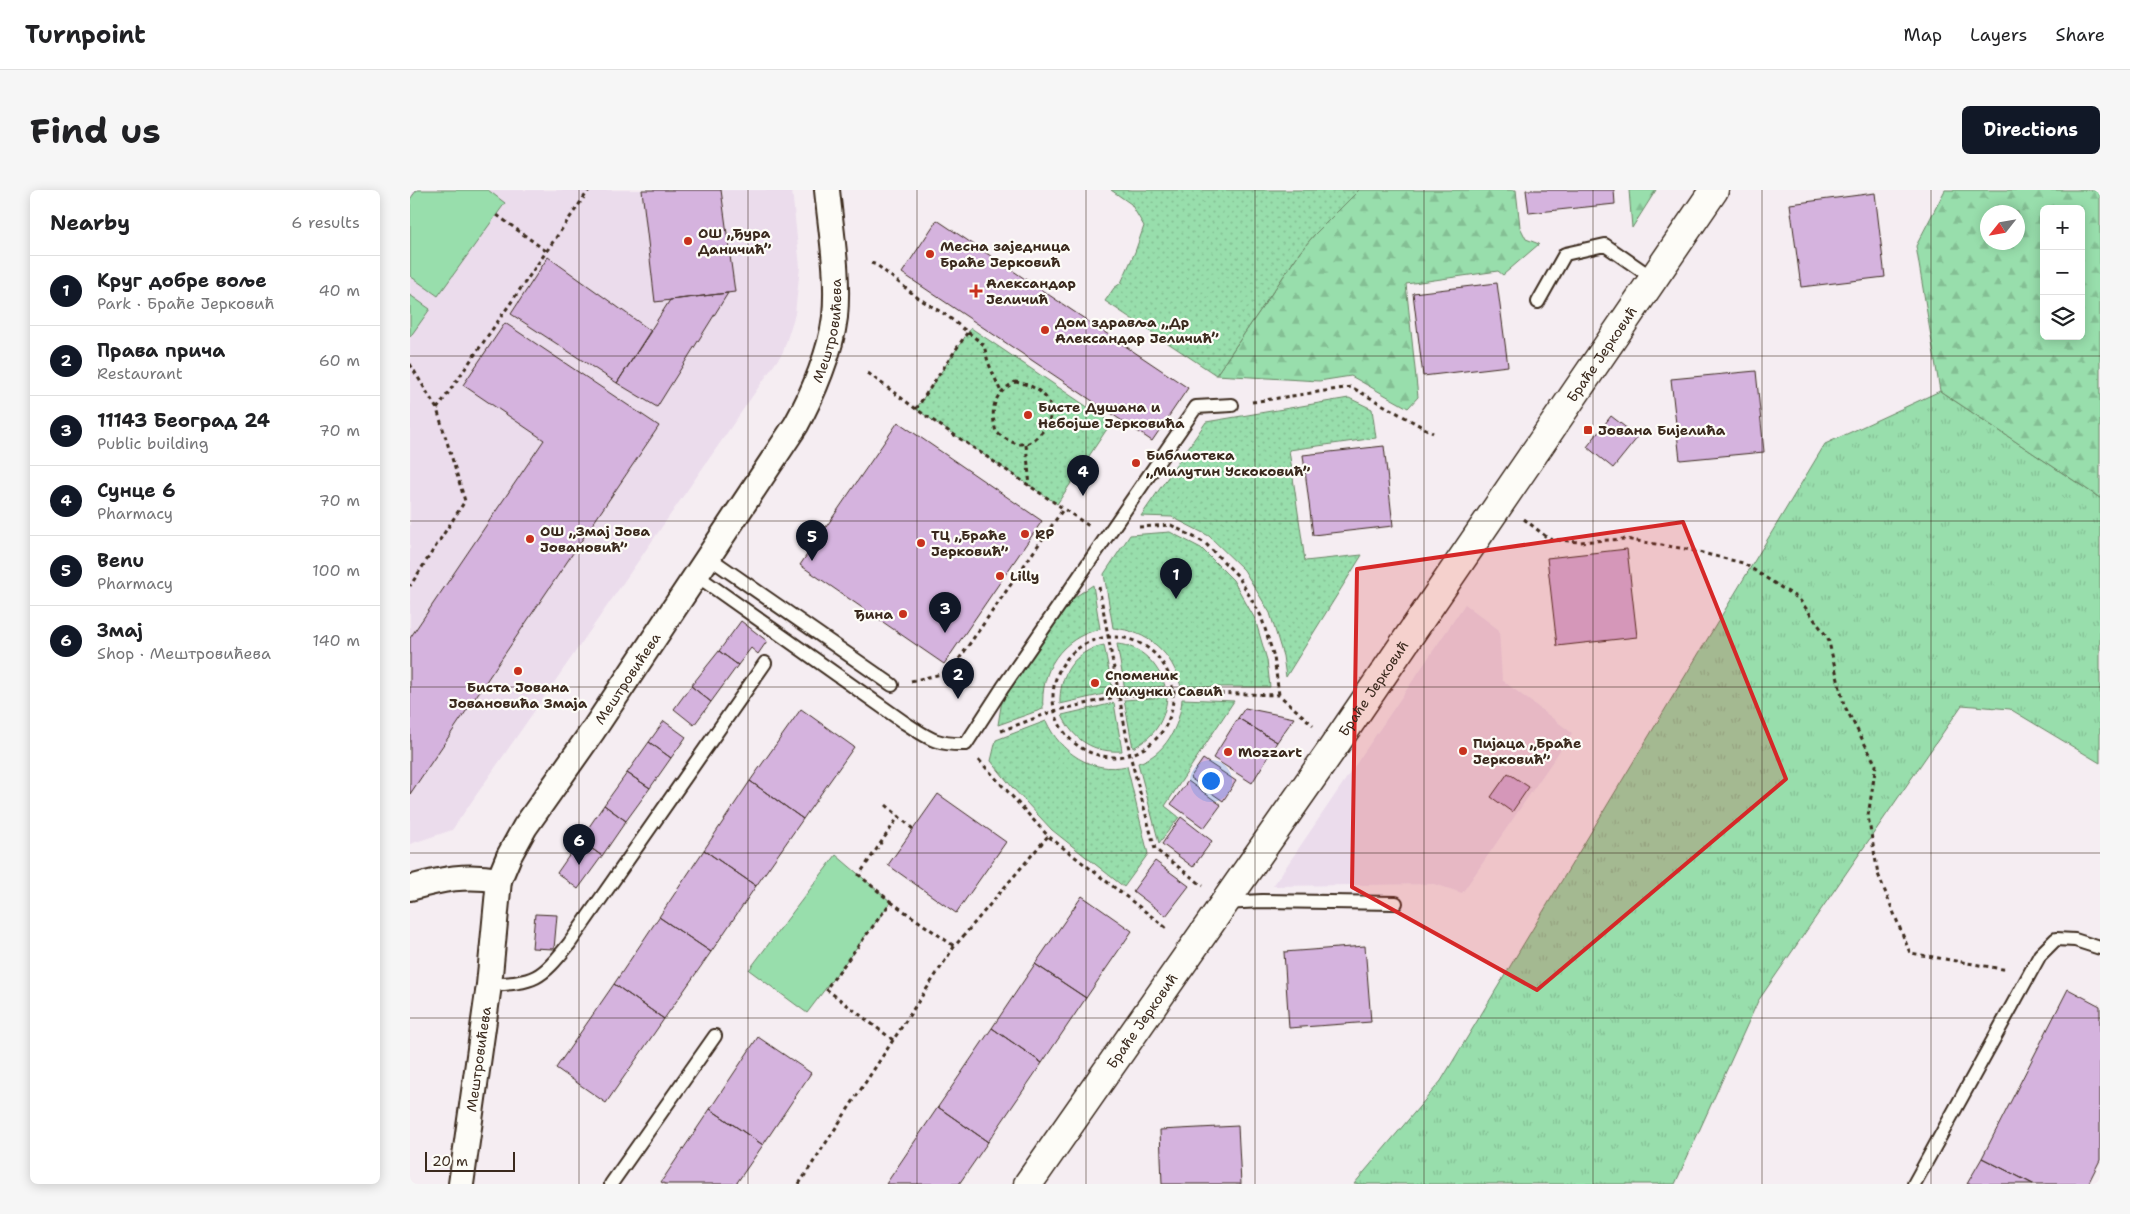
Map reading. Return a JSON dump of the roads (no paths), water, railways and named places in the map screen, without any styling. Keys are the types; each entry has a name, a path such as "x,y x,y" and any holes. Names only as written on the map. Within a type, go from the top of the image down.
{"street":[{"name":"Мештровићева","path":"462,1184 489,985 499,880 509,856 525,828 592,732 796,425 806,407 832,334 836,297 827,190"},
{"name":"Браће Јерковић","path":"1028,1184 1215,896 1654,279 1714,190"},
{"path":"410,888 466,876 499,880"}],"lane":[{"path":"1538,302 1566,254 1605,245 1654,279"},
{"path":"702,566 924,735 946,745 966,744 1003,687 1196,407 1232,405"},
{"path":"702,566 892,685"},
{"path":"489,985 518,983 535,978 549,969 569,944 765,663"},
{"path":"1215,896 1262,901 1396,903"},
{"path":"1914,1184 2040,955 2056,939 2075,940 2100,948"},
{"path":"611,1184 715,1036"}],"place":[{"name":"ОШ „Ђура Даничић”","path":"688,241"},
{"name":"Месна заједница Браће Јерковић","path":"930,254"},
{"name":"Александар Јеличић","path":"976,291"},
{"name":"Дом здравља „Др Александар Јеличић”","path":"1045,330"},
{"name":"Бисте Душана и Небојше Јерковића","path":"1028,415"},
{"name":"Јована Бијелића","path":"1588,430"},
{"name":"Библиотека „Милутин Ускоковић”","path":"1136,463"},
{"name":"Сунце 6","path":"1083,496"},
{"name":"RP","path":"1025,534"},
{"name":"ОШ „Змај Јова Јовановић”","path":"530,539"},
{"name":"ТЦ „Браће Јерковић”","path":"921,543"},
{"name":"Benu","path":"812,561"},
{"name":"Lilly","path":"1000,576"},
{"name":"Круг добре воље","path":"1176,599"},
{"name":"Ђина","path":"903,614"},
{"name":"11143 Београд 24","path":"945,633"},
{"name":"Биста Јована Јовановића Змаја","path":"518,671"},
{"name":"Споменик Милунки Савић","path":"1095,683"},
{"name":"Права прича","path":"958,699"},
{"name":"Пијаца „Браће Јерковић”","path":"1463,751"},
{"name":"Mozzart","path":"1228,752"},
{"name":"Змај","path":"579,865"}]}
